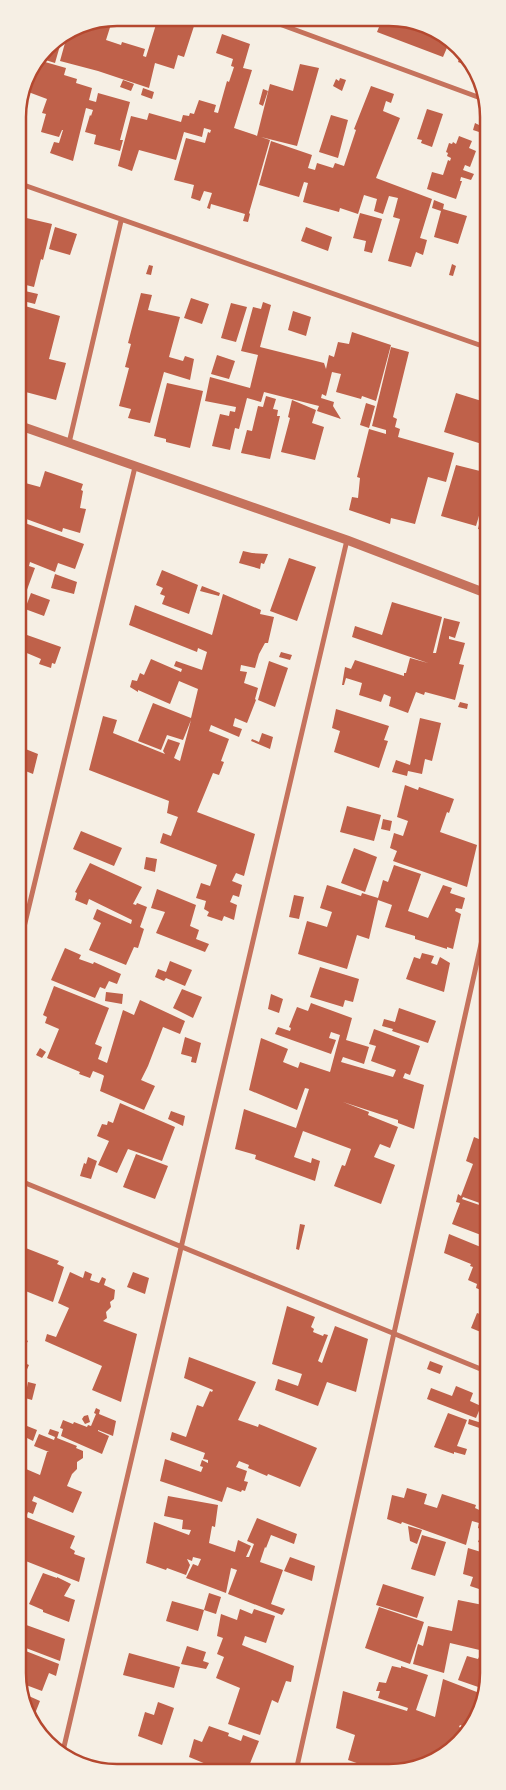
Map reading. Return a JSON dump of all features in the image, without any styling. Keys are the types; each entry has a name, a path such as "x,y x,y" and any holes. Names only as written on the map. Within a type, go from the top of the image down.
{"street":[{"path":"284,26 477,97"},
{"path":"26,187 480,345"},
{"path":"69,444 121,221"},
{"path":"26,428 347,540 480,591"},
{"path":"26,919 135,467"},
{"path":"65,1747 347,540"},
{"path":"298,1764 480,949"},
{"path":"26,1183 480,1369"}],"building":[{"path":"110,26 106,40 121,45 122,42 145,49 143,56 146,57 156,26 194,26 184,57 178,55 174,69 155,63 149,88 60,61 65,44 72,38 93,29"},
{"path":"379,26 413,29 434,38 447,48 443,57 377,32"},
{"path":"222,34 250,44 243,68 252,70 234,128 257,136 270,84 293,91 300,64 319,68 297,146 261,137 270,140 248,222 243,221 245,214 211,204 210,209 207,208 212,193 204,191 200,201 191,198 194,185 174,180 186,138 205,143 208,132 210,133 211,130 204,128 202,137 184,132 176,160 139,150 132,171 118,166 131,116 147,120 149,113 181,122 183,115 189,116 190,113 194,114 199,100 216,105 214,112 218,113 227,81 229,82 234,67 231,66 233,59 216,53"},
{"path":"60,47 55,63 46,60"},
{"path":"45,62 66,68 64,75 77,79 76,83 92,88 89,100 96,102 98,93 130,102 120,140 123,140 120,151 94,144 96,135 85,132 93,110 86,108 73,161 50,153 54,142 59,143 63,130 59,137 41,132 46,114 42,113 47,99 29,92 38,72"},
{"path":"340,78 346,80 342,91 333,86 336,79 339,81"},
{"path":"123,80 134,84 131,91 120,87"},
{"path":"371,86 394,94 391,103 386,101 383,111 400,118 376,178 432,199 420,238 427,240 423,255 416,252 411,267 388,261 400,219 393,217 398,198 389,196 383,214 374,211 377,199 364,195 358,214 340,208 339,212 303,202 308,183 304,182 299,197 259,185 271,141 312,155 308,168 315,170 317,163 333,168 335,163 344,166 356,130 354,129"},
{"path":"143,88 154,92 152,99 141,95"},
{"path":"263,89 268,91 263,106 259,104"},
{"path":"427,109 443,114 432,147 421,143 422,140 417,139"},
{"path":"331,115 348,120 338,158 319,152"},
{"path":"475,123 480,126 479,132 473,130"},
{"path":"459,136 472,141 469,148 476,151 470,167 465,165 463,170 474,174 471,180 461,177 460,181 462,181 456,199 427,189 432,172 443,175 448,160 450,161 451,158 447,156 448,153 446,152 449,143 452,144 453,142 456,144"},
{"path":"434,200 444,204 443,209 467,216 458,244 434,237 441,211 432,208"},
{"path":"360,213 382,219 372,253 364,251 366,241 353,238"},
{"path":"26,218 52,224 34,287 26,285"},
{"path":"55,227 77,234 70,255 49,249"},
{"path":"306,227 332,237 328,251 301,241"},
{"path":"452,264 456,266 453,276 449,275"},
{"path":"149,265 153,266 151,275 146,274"},
{"path":"26,291 38,294 35,304 26,302"},
{"path":"141,293 152,295 148,310 180,317 169,357 183,361 185,356 194,359 190,380 164,372 150,423 128,418 131,409 119,406 129,368 125,367 131,344 128,343"},
{"path":"191,298 209,304 202,324 184,318"},
{"path":"263,302 271,305 260,347 324,363 326,369 329,355 334,357 338,342 349,344 352,332 391,345 376,401 362,396 361,399 336,392 341,374 332,372 326,396 322,394 321,398 334,402 333,406 341,419 317,411 319,406 264,392 261,402 247,398 239,429 235,428 230,450 212,446 220,414 229,416 230,411 235,412 236,407 205,401 210,377 250,388 258,355 241,351 253,307 261,309"},
{"path":"231,303 247,307 236,342 221,338"},
{"path":"26,306 60,316 49,359 66,363 56,400 26,392"},
{"path":"293,311 311,317 306,336 288,330"},
{"path":"391,347 409,352 393,417 397,419 395,427 400,429 398,437 454,453 446,482 428,477 415,524 391,518 390,524 349,510 352,497 358,498 360,478 357,477 369,429 386,434 386,430 372,426"},
{"path":"217,355 235,361 229,379 211,374"},
{"path":"167,383 203,391 190,448 166,442 166,439 154,436"},
{"path":"456,393 480,400 480,443 444,432"},
{"path":"266,396 276,399 273,409 278,410 277,416 280,416 270,459 241,453 247,430 252,431 258,406 263,407"},
{"path":"292,400 316,410 312,423 324,427 315,460 281,452 290,418 288,417"},
{"path":"366,403 375,406 369,428 360,425"},
{"path":"456,465 480,471 480,512 476,526 441,516"},
{"path":"45,471 83,484 80,508 86,509 80,533 63,528 62,532 26,519 26,483 40,487"},
{"path":"26,523 84,544 75,569 58,563 55,572 30,562 29,566 35,568 26,592"},
{"path":"243,551 268,554 264,564 261,563 260,569 239,563"},
{"path":"289,558 316,567 297,621 270,611"},
{"path":"162,570 198,585 189,614 162,604 165,596 160,594 163,588 156,585"},
{"path":"55,574 77,582 74,594 51,588"},
{"path":"202,586 220,593 219,596 200,591"},
{"path":"31,593 50,600 44,616 26,609"},
{"path":"223,594 261,610 260,614 274,617 268,643 265,643 259,654 255,668 241,665 240,671 247,672 244,683 258,688 256,700 247,723 235,718 233,726 242,729 239,737 211,725 209,731 229,739 221,761 224,762 219,775 213,773 197,812 255,834 244,876 236,873 232,881 242,885 239,897 233,895 230,902 237,905 234,920 224,916 222,921 207,916 209,912 204,909 206,901 196,898 201,883 210,886 217,865 160,843 163,833 171,836 178,817 167,813 169,801 89,770 103,716 117,720 113,733 165,754 163,751 168,739 180,743 174,758 180,761 191,720 183,740 167,735 161,750 138,741 153,703 191,718 198,689 179,681 170,704 130,687 132,680 137,681 140,673 144,675 151,659 181,672 182,669 174,666 176,661 202,670 207,652 198,648 197,652 129,625 135,605 212,635"},
{"path":"392,602 442,617 433,653 436,653 444,618 460,622 455,638 449,636 449,639 465,643 459,664 464,665 455,700 425,692 424,695 416,692 408,713 389,706 391,697 384,694 381,702 359,695 362,683 346,678 344,685 342,685 345,667 351,669 355,660 404,676 410,658 428,663 352,637 355,626 382,635"},
{"path":"27,635 61,647 55,664 52,663 51,668 39,664 41,659 26,653"},
{"path":"281,652 292,655 290,660 279,657"},
{"path":"269,661 288,668 275,707 258,700"},
{"path":"460,702 468,704 467,709 458,707"},
{"path":"336,709 389,726 384,740 388,741 379,768 334,752 340,731 332,728"},
{"path":"420,718 441,723 432,761 425,759 422,774 408,771 407,776 392,772 396,760 410,765"},
{"path":"262,733 273,737 270,749 251,741 252,739 259,742"},
{"path":"26,749 38,754 33,774 26,771"},
{"path":"405,785 418,790 419,787 454,799 440,832 477,845 467,887 393,861 397,851 390,848 394,833 403,836 408,821 397,817"},
{"path":"347,806 381,815 374,841 340,832"},
{"path":"383,819 392,821 390,831 381,829"},
{"path":"81,831 122,848 114,866 73,849"},
{"path":"354,848 377,857 365,892 341,883"},
{"path":"146,857 157,859 155,872 144,869"},
{"path":"90,863 142,887 133,904 136,905 137,903 147,907 140,927 144,929 138,948 134,947 126,965 89,950 101,923 93,919 97,909 131,924 132,920 89,899 87,905 75,900 77,893 75,892"},
{"path":"394,865 421,874 408,911 428,918 443,885 452,888 450,893 465,898 462,909 456,908 455,911 461,914 453,949 447,947 447,949 415,939 415,936 385,927 392,905 378,900 369,939 357,935 347,969 298,954 307,921 327,927 332,912 320,908 327,885 361,896 362,893 378,898 383,880 388,882"},
{"path":"157,889 196,905 190,926 199,930 196,939 209,944 205,952 156,933 165,912 151,908"},
{"path":"294,895 304,897 299,919 289,917"},
{"path":"65,948 81,955 79,959 93,964 94,962 121,974 117,984 109,981 105,989 100,987 95,998 51,980"},
{"path":"422,953 434,956 431,963 437,965 440,957 450,963 444,992 406,979 414,957 420,959"},
{"path":"170,961 192,970 185,986 166,978 164,981 155,977 158,969 166,972"},
{"path":"320,967 359,979 353,1002 345,1000 343,1007 310,997"},
{"path":"54,986 109,1008 95,1044 102,1047 98,1059 107,1063 123,1010 134,1015 140,1000 185,1021 180,1034 163,1027 141,1080 155,1086 144,1110 100,1091 103,1075 93,1071 90,1078 47,1058 59,1029 45,1023 47,1017 43,1015"},
{"path":"182,989 202,997 193,1018 173,1008"},
{"path":"106,992 123,994 122,1004 105,1001"},
{"path":"271,994 283,999 279,1013 268,1009"},
{"path":"311,1003 352,1018 346,1040 369,1047 364,1064 343,1057 341,1062 393,1077 396,1070 371,1061 376,1046 369,1044 374,1029 420,1046 410,1075 405,1073 403,1078 424,1085 414,1129 398,1123 398,1120 343,1102 369,1112 368,1115 398,1127 390,1148 380,1144 374,1157 395,1165 381,1204 334,1186 342,1165 345,1166 351,1149 303,1131 294,1157 311,1163 312,1158 320,1161 315,1181 255,1159 256,1155 235,1149 244,1109 296,1128 309,1089 305,1088 297,1110 249,1090 261,1038 288,1049 283,1062 298,1068 300,1062 330,1072 340,1035 331,1032 329,1038 336,1040 331,1054 275,1034 278,1027 290,1031 291,1028 289,1027 297,1007 308,1011"},
{"path":"399,1008 436,1021 428,1043 382,1026 384,1019 395,1022"},
{"path":"185,1037 201,1043 196,1063 191,1062 192,1057 181,1054"},
{"path":"40,1048 46,1052 42,1058 36,1055"},
{"path":"120,1103 175,1127 162,1161 128,1149 117,1173 98,1165 109,1141 97,1136 102,1124 107,1125 108,1121 113,1123"},
{"path":"171,1111 185,1116 183,1126 168,1119"},
{"path":"474,1137 480,1140 480,1203 463,1197 462,1199 480,1205 480,1235 452,1224 460,1203 456,1202 458,1194 461,1196 473,1164 466,1161"},
{"path":"136,1154 168,1166 155,1199 123,1187"},
{"path":"88,1157 97,1161 91,1179 80,1176"},
{"path":"300,1224 305,1225 299,1250 296,1249"},
{"path":"449,1234 480,1247 480,1290 476,1288 477,1284 468,1280 473,1267 470,1266 471,1264 444,1253"},
{"path":"26,1248 59,1261 57,1264 64,1267 53,1302 26,1291"},
{"path":"85,1271 92,1274 90,1280 99,1283 102,1277 106,1279 104,1285 115,1290 114,1299 110,1302 111,1307 106,1312 107,1318 103,1321 137,1334 121,1402 92,1390 102,1366 45,1341 47,1334 56,1337 69,1308 58,1303 70,1272 83,1278"},
{"path":"133,1272 149,1278 145,1294 127,1287"},
{"path":"287,1306 315,1317 311,1327 314,1329 313,1332 323,1336 324,1334 328,1335 318,1361 322,1363 335,1326 368,1339 356,1392 327,1382 318,1406 275,1390 278,1379 298,1386 302,1374 272,1364"},
{"path":"477,1313 480,1314 480,1332 471,1328"},
{"path":"189,1357 256,1382 238,1420 258,1427 259,1424 317,1448 300,1487 248,1468 249,1465 239,1461 236,1467 247,1471 244,1481 248,1482 245,1491 242,1490 241,1492 227,1487 222,1502 160,1481 165,1459 201,1472 203,1467 200,1466 202,1460 208,1463 208,1460 203,1459 205,1453 170,1440 172,1432 186,1437 197,1405 203,1407 210,1391 212,1392 213,1390 184,1378"},
{"path":"430,1361 443,1366 440,1374 427,1369"},
{"path":"28,1382 36,1384 32,1400 26,1398"},
{"path":"456,1386 473,1393 470,1401 480,1406 476,1418 427,1399 431,1388 452,1396"},
{"path":"96,1408 100,1410 99,1414 116,1421 113,1436 98,1430 109,1436 102,1454 61,1436 63,1429 60,1428 63,1420 87,1427 88,1425 91,1426 96,1414 94,1413"},
{"path":"448,1413 467,1420 457,1446 467,1449 465,1455 454,1452 454,1454 434,1447"},
{"path":"88,1415 90,1422 85,1424 82,1419"},
{"path":"469,1419 480,1422 480,1428 468,1424"},
{"path":"27,1426 37,1430 33,1441 26,1438"},
{"path":"50,1429 59,1432 57,1438 77,1446 76,1448 83,1451 83,1458 77,1462 77,1469 72,1474 67,1486 82,1492 73,1513 34,1496 32,1501 37,1503 33,1514 28,1512 26,1517 26,1469 40,1475 47,1452 49,1452 34,1446 39,1434 54,1440 55,1437 48,1434"},
{"path":"407,1488 427,1494 424,1504 437,1508 442,1494 476,1505 475,1508 480,1510 480,1529 478,1528 479,1523 472,1521 466,1545 402,1522 401,1524 387,1519 392,1495 404,1498"},
{"path":"168,1496 218,1505 215,1527 212,1526 209,1543 235,1552 238,1540 251,1546 246,1557 249,1557 254,1544 247,1541 257,1518 297,1534 294,1544 271,1535 260,1562 283,1570 271,1604 285,1609 282,1615 228,1594 237,1570 231,1568 226,1593 186,1578 193,1564 198,1566 201,1559 193,1557 192,1561 187,1559 190,1565 186,1575 146,1563 154,1522 189,1535 191,1530 182,1529 183,1520 164,1516"},
{"path":"26,1517 75,1536 70,1548 75,1551 74,1554 85,1558 79,1582 26,1561"},
{"path":"408,1526 422,1530 417,1544 410,1541"},
{"path":"422,1535 446,1542 435,1576 411,1569"},
{"path":"468,1548 480,1552 480,1589 470,1586 473,1577 463,1574"},
{"path":"290,1557 315,1566 312,1581 284,1571"},
{"path":"43,1573 71,1584 64,1596 75,1600 69,1622 43,1612 43,1610 29,1604"},
{"path":"383,1584 424,1597 417,1618 376,1605"},
{"path":"209,1593 221,1597 216,1614 204,1610"},
{"path":"458,1600 480,1604 480,1650 450,1643 444,1673 413,1664 418,1644 423,1646 428,1626 452,1631"},
{"path":"172,1601 204,1610 198,1631 166,1621"},
{"path":"379,1607 424,1622 410,1664 365,1648"},
{"path":"240,1609 252,1614 254,1609 275,1616 266,1643 245,1636 242,1645 294,1666 291,1682 286,1681 278,1703 272,1700 260,1735 228,1724 240,1688 216,1678 224,1657 217,1654 223,1638 217,1636 221,1614 237,1620"},
{"path":"26,1625 65,1639 60,1661 26,1648"},
{"path":"187,1646 206,1652 203,1661 209,1663 206,1669 181,1664"},
{"path":"26,1651 59,1664 56,1676 49,1673 42,1691 27,1685"},
{"path":"129,1653 180,1667 174,1688 123,1675"},
{"path":"480,1655 479,1687 458,1680 467,1656 478,1659"},
{"path":"392,1666 401,1668 401,1666 428,1675 416,1710 435,1717 443,1679 478,1692 473,1708 462,1726 460,1725 459,1727 461,1728 457,1733 434,1752 418,1759 395,1764 360,1764 348,1760 355,1735 336,1728 343,1691 407,1711 408,1708 378,1698 380,1691 376,1691 379,1682 386,1683"},
{"path":"29,1696 40,1701 36,1712"},
{"path":"158,1702 174,1708 162,1745 138,1736 145,1712 154,1715"},
{"path":"209,1726 229,1733 228,1736 241,1741 243,1735 259,1741 250,1764 206,1764 189,1757 194,1739 202,1742"}]}
